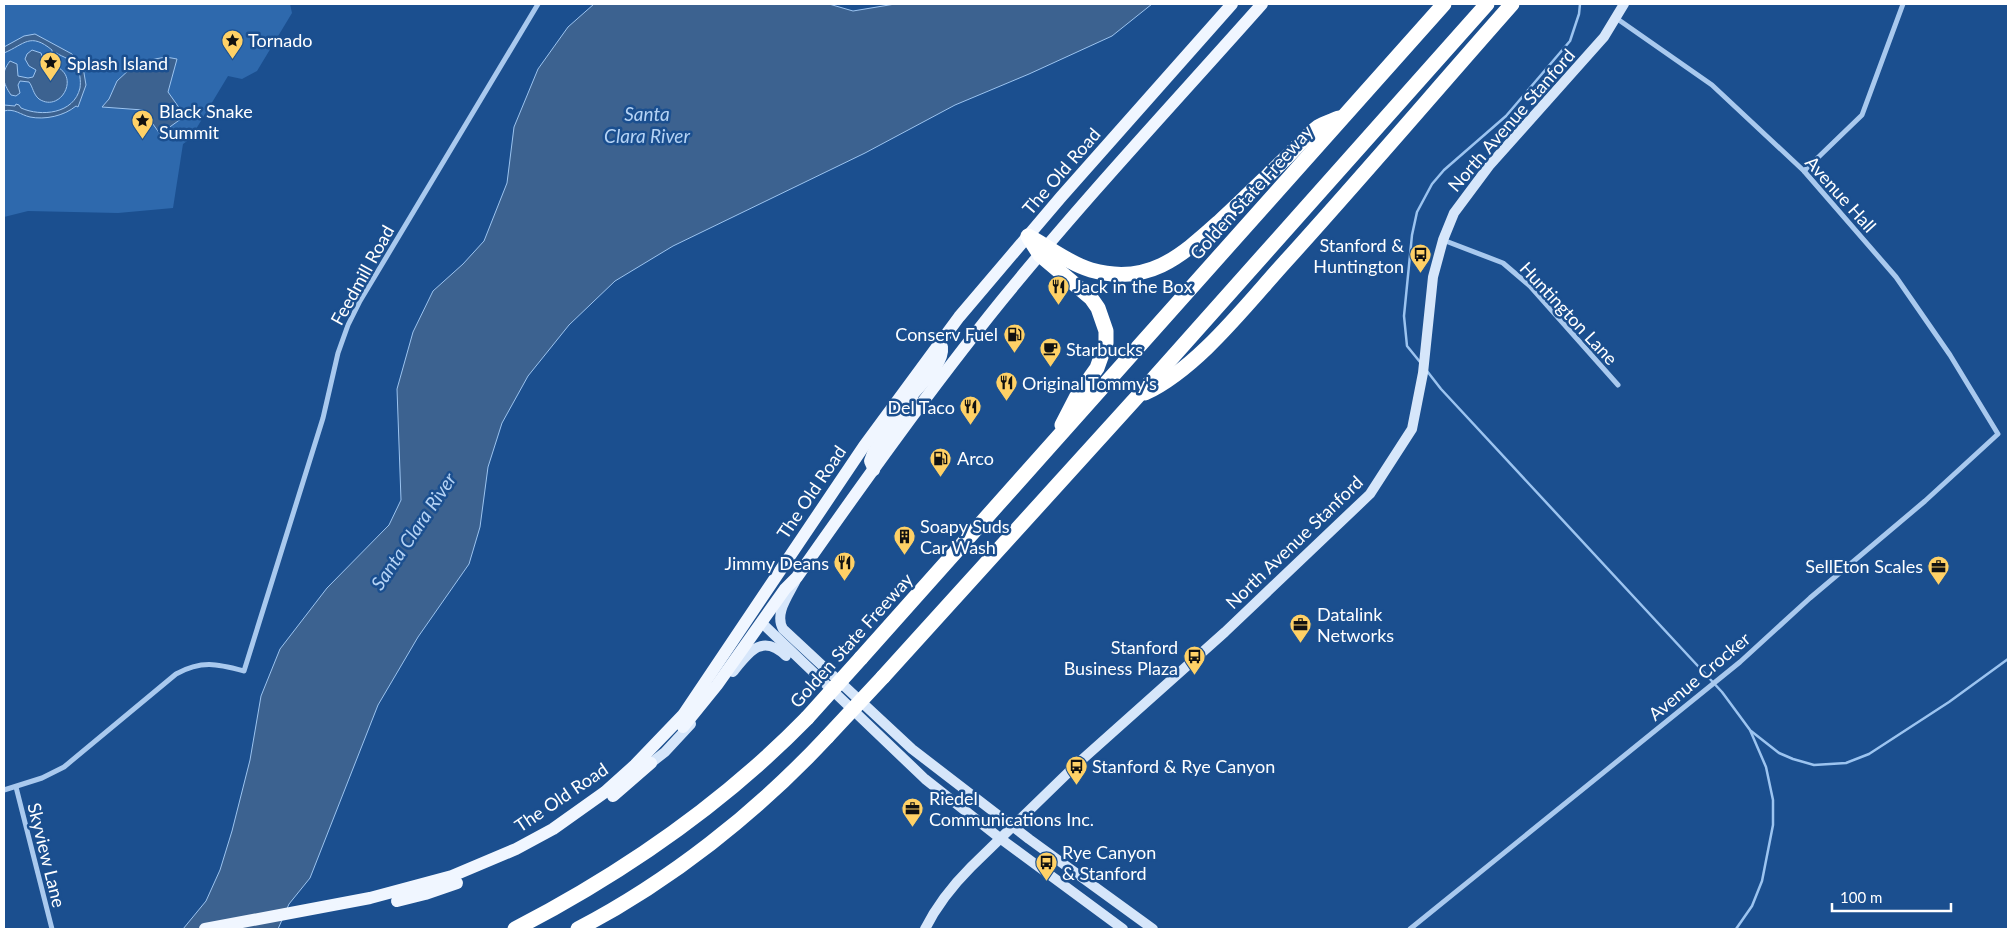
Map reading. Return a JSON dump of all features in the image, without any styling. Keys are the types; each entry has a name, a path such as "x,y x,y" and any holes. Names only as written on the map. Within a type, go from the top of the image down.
{"highway":[{"name":"Golden State Freeway","path":"515,929 597,884 678,831 733,786 788,737 862,658 1444,4"},
{"path":"578,929 642,892 697,853 782,782 827,737 1137,397 1487,4"},
{"path":"1137,397 1160,386 1221,333 1354,186 1512,4"},
{"path":"1044,250 1074,264 1106,274 1137,273 1166,263 1190,248 1217,224 1318,127 1344,115"},
{"path":"1028,236 1091,298 1098,308 1106,331 1106,343 1097,368 1077,396 1052,444"}],"main road":[{"name":"The Old Road","path":"530,846 605,792 636,766 683,715 864,446 959,317 1232,4"},
{"name":"The Old Road","path":"205,929 425,894 493,869 515,854 567,829 604,802 650,764 717,685 785,590 797,577 915,411 1002,300 1262,4"},
{"name":"North Avenue Stanford","path":"925,929 939,902 950,888 1076,765 1225,632 1370,494 1412,429 1423,373 1433,278 1443,240 1454,213 1470,189 1592,51 1624,4"},
{"path":"915,411 913,394 936,364 942,352 941,342"},
{"path":"874,470 870,461 873,453 904,408 905,402 902,396"},
{"path":"797,577 781,610 779,619 783,629 918,753 1013,827 1153,929"},
{"path":"749,616 771,628 907,753 918,753"},
{"path":"762,623 924,779 1001,839 1123,929"},
{"path":"650,764 665,752 706,708 745,657 753,649 765,645 780,650 820,686 875,730"},
{"name":"The Old Road","path":"247,929 324,911"}],"street":[{"name":"Feedmill Road","path":"16,787 42,778 64,767 176,674 186,669 207,664 244,672 323,418 338,353 348,325 360,301 538,4"},
{"path":"1804,171 1862,115 1904,4"},
{"name":"Avenue Hall","path":"1616,18 1712,85 1804,171 1896,278 1950,355 1998,434"},
{"name":"Huntington Lane","path":"1443,240 1503,263 1530,286 1618,385"},
{"name":"Avenue Crocker","path":"1410,929 1740,662 1810,598 1925,501 1998,434"},
{"path":"4,790 16,787"},
{"name":"Skyview Lane","path":"16,787 52,929"}],"shaded area":[{"path":"4,4 290,4 292,13 257,71 242,79 228,76 190,139 183,144 173,208 118,213 28,211 4,217"}],"water":[{"name":"Santa Clara River","path":"594,4 829,4 853,11 895,4 1152,4 1112,36 955,105 865,153 673,246 615,281 569,325 528,376 502,423 488,467 480,527 469,564 418,637 378,705 310,878 289,904 278,929 183,929 206,901 220,870 250,760 261,696 280,649 327,588 389,525 401,500 397,389 413,332 433,291 463,264 484,241 507,183 514,127 538,69 568,27"},
{"path":"35,34 72,54 80,63 84,73 86,85 78,107 76,106 60,115 42,118 30,117 11,110 4,111 4,105 15,106 16,104 29,111 56,111 64,108 77,97 80,88 79,74 76,66 67,58 52,53 52,50 33,41 23,43 4,53 4,47 24,36"},
{"path":"32,50 41,53 45,65 57,67 64,72 67,86 60,98 47,102 39,99 29,82 20,81 18,85 20,93 16,96 11,95 4,78 5,70 10,61 17,64 18,76 33,77 36,70 29,66 25,59"},
{"path":"166,57 177,59 168,92 185,116 160,134 143,110 102,107 109,99 117,81 131,68 144,61"}],"waterway":[{"path":"1420,362 1407,346 1404,316 1412,235 1417,212 1432,184 1444,170 1506,116 1570,41 1579,14 1580,4"},
{"path":"1427,371 1441,389 1722,692 1750,730 1766,767 1773,800 1773,825 1762,881 1752,906 1736,929"},
{"path":"1751,731 1779,753 1793,759 1814,765 1846,763 1869,754 1949,702 2008,659"}],"place":[{"name":"Tornado","path":"232,59"},
{"name":"Splash Island","path":"51,82"},
{"name":"Black Snake Summit","path":"143,140"},
{"name":"Stanford & Huntington","path":"1420,274"},
{"name":"Jack in the Box","path":"1058,305"},
{"name":"Conserv Fuel","path":"1014,353"},
{"name":"Starbucks","path":"1050,368"},
{"name":"Original Tommy's","path":"1006,402"},
{"name":"Del Taco","path":"971,426"},
{"name":"Arco","path":"941,477"},
{"name":"Soapy Suds Car Wash","path":"904,555"},
{"name":"Jimmy Deans","path":"845,582"},
{"name":"SellEton Scales","path":"1939,585"},
{"name":"Datalink Networks","path":"1301,643"},
{"name":"Stanford Business Plaza","path":"1194,676"},
{"name":"Stanford & Rye Canyon","path":"1076,785"},
{"name":"Riedel Communications Inc.","path":"913,827"},
{"name":"Rye Canyon & Stanford","path":"1046,881"}]}
